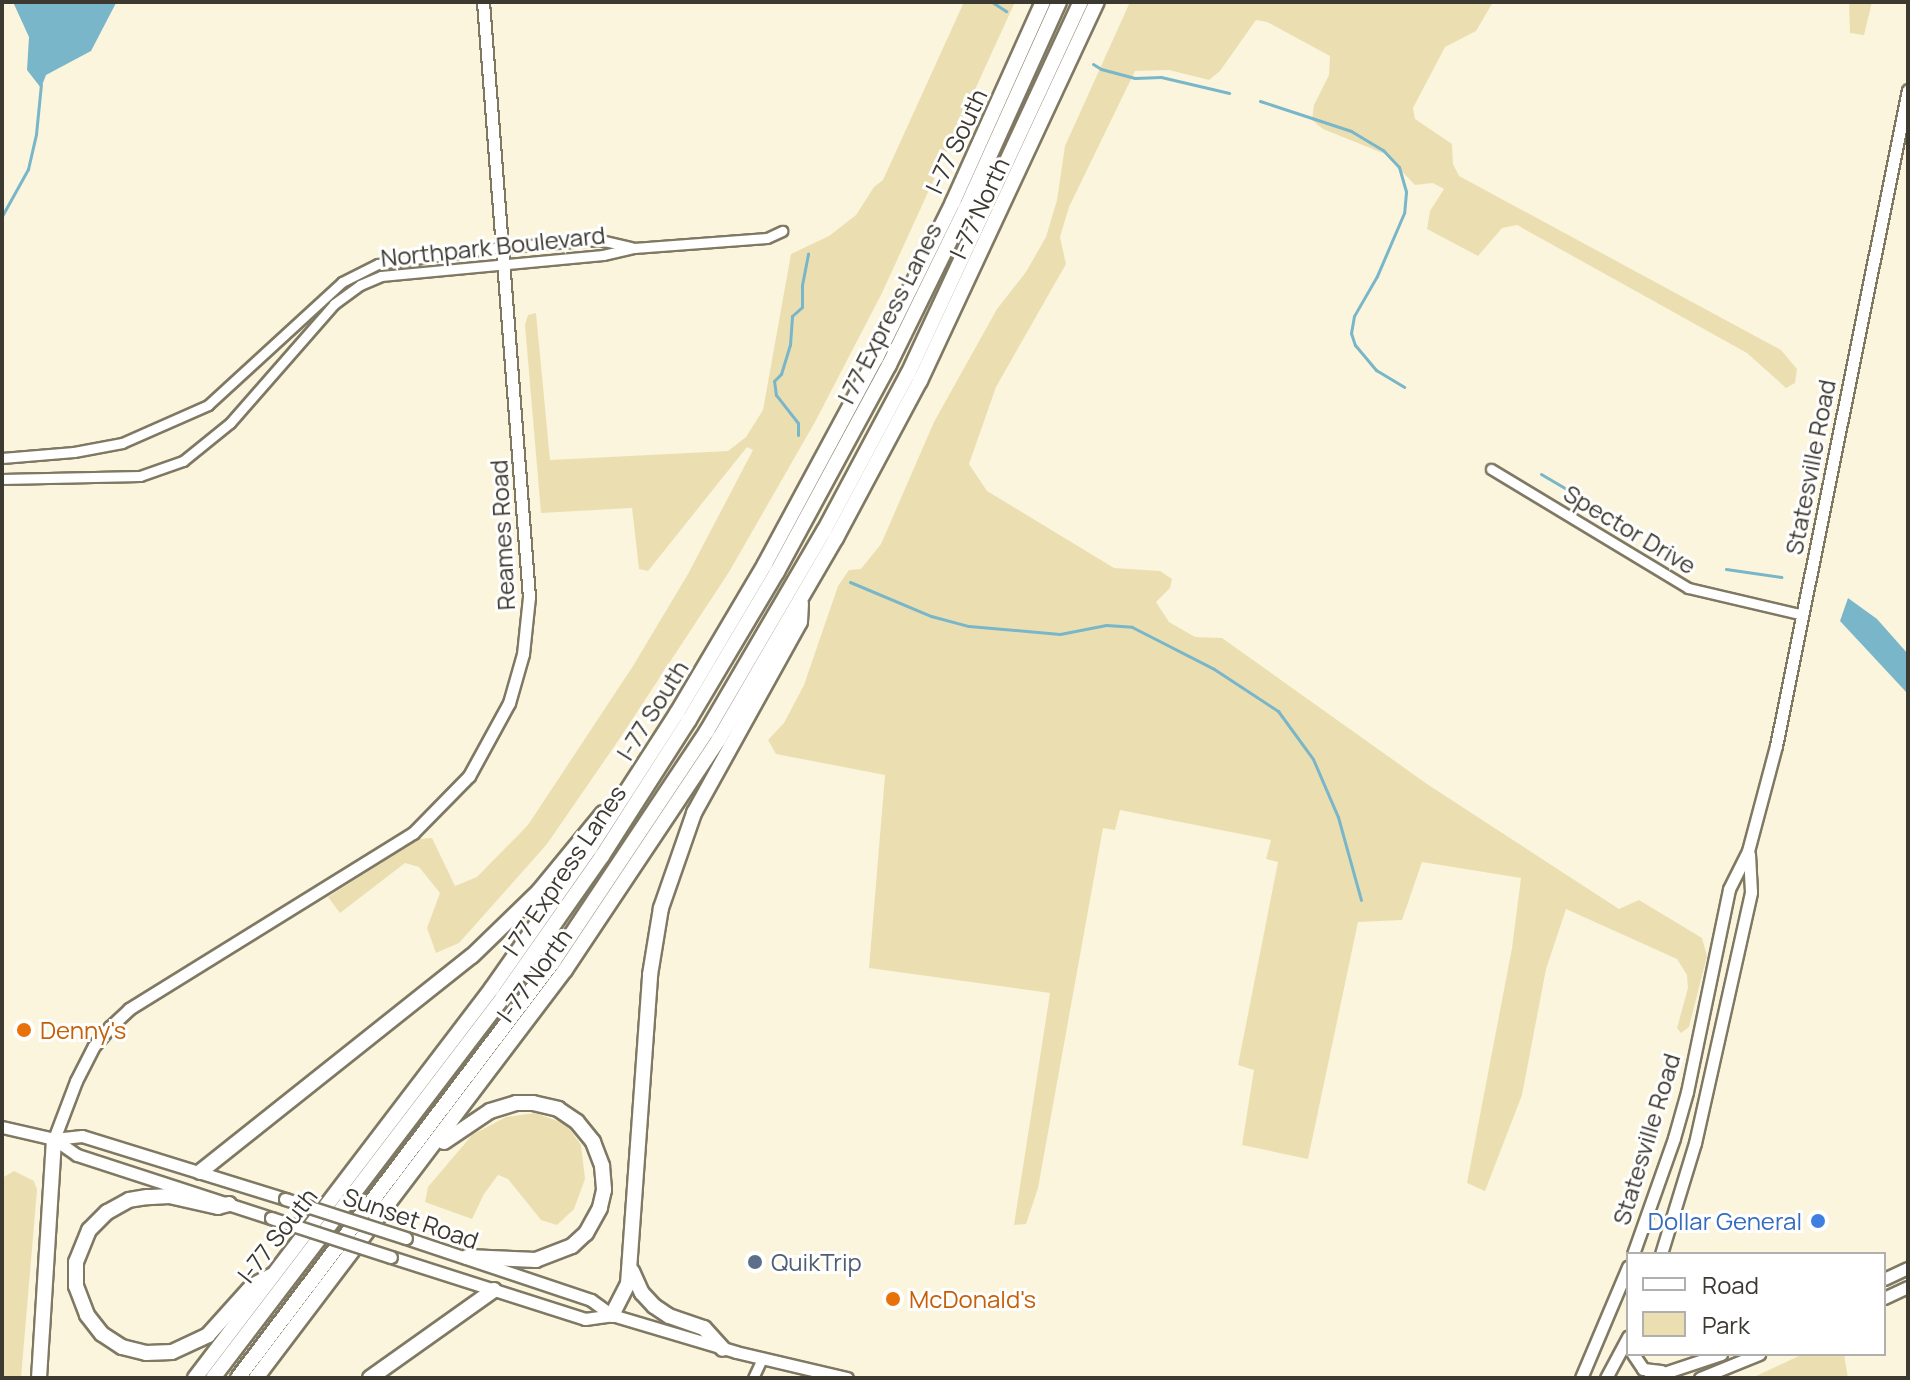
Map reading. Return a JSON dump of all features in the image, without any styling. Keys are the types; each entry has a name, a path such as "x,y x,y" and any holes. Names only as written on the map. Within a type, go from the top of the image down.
{"highway":[{"name":"I-77 South","path":"195,1378 492,988 647,761 757,577 857,395 953,202 1043,2"},
{"name":"I 77 Express Lanes","path":"213,1378 503,997 602,856 689,720 777,572 876,389 966,208 1059,2"},
{"name":"I 77 Express Lanes","path":"238,1378 536,985 707,731 810,557 908,374 1081,2"},
{"name":"I-77 North","path":"256,1378 428,1154 631,875 719,739 802,600 895,430 970,281 1097,2"},
{"path":"612,1315 628,1289 650,975 661,908 694,813 800,622 802,600"},
{"path":"200,1172 496,935 539,891 647,761"},
{"path":"428,1154 490,1111 507,1105 533,1103 558,1109 577,1122 588,1134 600,1157 604,1182 600,1208 586,1233 572,1246 536,1260 467,1257"},
{"path":"39,1378 54,1139"},
{"path":"229,1204 218,1207 184,1198 147,1197 129,1200 107,1212 89,1230 76,1262 76,1286 87,1315 102,1334 130,1350 172,1352 208,1335 252,1286 275,1274"},
{"path":"630,1266 647,1301 669,1316 704,1328 723,1349"},
{"path":"370,1378 494,1290"}],"main road":[{"name":"Reames Road","path":"54,1139 94,1046 129,1009 413,833 458,790 498,728 518,676 529,597 483,2"},
{"name":"Statesville Road","path":"1634,1252 1687,1092 1729,889 1748,851 1776,746 1908,90"},
{"name":"Statesville Road","path":"1662,1252 1705,1097 1751,892 1748,851"},
{"path":"1687,1092 1705,1097"},
{"name":"Sunset Road","path":"2,1127 54,1139 82,1136 467,1257 591,1300 612,1315 723,1349 847,1378"},
{"name":"Sunset Road","path":"54,1139 77,1155 585,1319 612,1315"},
{"path":"1886,1278 1905,1270"},
{"path":"1581,1378 1626,1272"},
{"path":"1886,1297 1908,1287"},
{"path":"1606,1378 1626,1341"},
{"path":"1634,1356 1643,1369 1670,1371"},
{"path":"1649,1378 1715,1356"},
{"path":"1700,1378 1754,1356"}],"street":[{"name":"Northpark Boulevard","path":"2,479 140,476 183,461 230,423 334,304 360,285 402,271 767,238 782,231"},
{"name":"Northpark Boulevard","path":"2,458 74,452 122,443 154,432 208,405 329,293 356,274 391,261 502,247 600,240 634,248"},
{"name":"Spector Drive","path":"1491,469 1688,588 1803,615"},
{"path":"1905,1270 1908,1287"},
{"path":"753,1378 762,1359"}],"green space":[{"path":"964,2 1015,2 882,293 815,422 729,572 620,738 547,844 459,943 436,953 427,928 440,893 419,867 405,863 340,913 328,897 419,839 432,838 455,886 477,877 528,825 633,666 688,574 753,450 747,447 648,571 639,569 632,508 541,513 525,325 528,315 536,313 550,460 728,451 746,437 763,410 791,254 829,236 856,215 874,187 883,180"},
{"path":"1130,2 1493,2 1476,31 1445,47 1413,108 1415,119 1452,144 1453,164 1459,176 1781,350 1797,369 1795,383 1786,388 1747,353 1517,225 1502,228 1478,256 1427,229 1430,211 1444,189 1433,183 1415,185 1385,154 1323,129 1312,120 1314,105 1329,75 1330,56 1267,22 1256,20 1220,71 1209,80 1169,70 1135,71 1069,207 1060,237 1066,264 996,387 969,464 987,491 1114,568 1160,571 1172,579 1170,588 1156,602 1169,622 1195,637 1222,638 1427,784 1619,909 1639,900 1702,938 1707,956 1689,1027 1681,1033 1677,1028 1688,988 1687,975 1677,959 1566,909 1546,969 1522,1095 1485,1191 1467,1183 1512,948 1521,878 1422,862 1402,920 1358,922 1308,1159 1242,1145 1254,1070 1238,1065 1278,862 1266,859 1271,840 1120,810 1115,830 1103,828 1038,1188 1026,1224 1014,1225 1050,993 869,968 885,775 776,754 768,740 784,723 804,685 838,586 849,570 861,569 881,544 934,422 997,309 1026,272 1046,237 1057,200 1065,146"},
{"path":"1849,2 1872,2 1864,35 1850,33"},
{"path":"535,1113 566,1124 581,1145 585,1179 574,1209 557,1225 541,1220 508,1179 498,1175 472,1219 425,1202 428,1187 472,1135 506,1117"},
{"path":"14,1171 34,1181 37,1190 21,1378 2,1378 2,1178"},
{"path":"1799,1356 1844,1356 1848,1378 1752,1378"}],"water":[{"path":"13,2 116,3 91,51 46,75 41,88 27,70 29,37"},
{"path":"1848,598 1877,619 1908,654 1908,694 1840,621"}],"waterway":[{"path":"992,2 1006,11"},
{"path":"1093,64 1135,78 1161,77 1229,93"},
{"path":"2,216 28,169 36,134 41,84"},
{"path":"1260,101 1351,131 1383,150 1399,167 1406,192 1404,213 1377,276 1354,316 1351,333 1355,345 1376,370 1404,387"},
{"path":"798,435 798,423 776,395 774,381 781,374 790,345 792,316 802,307 802,285 808,254"},
{"path":"1541,474 1602,510"},
{"path":"1726,569 1781,577"},
{"path":"850,582 931,616 969,626 1060,634 1106,625 1132,627 1214,669 1278,711 1313,759 1338,817 1361,900"}],"place":[{"name":"Denny's","path":"24,1030"},
{"name":"Dollar General","path":"1818,1221"},
{"name":"QuikTrip","path":"755,1262"},
{"name":"McDonald's","path":"893,1299"}]}
